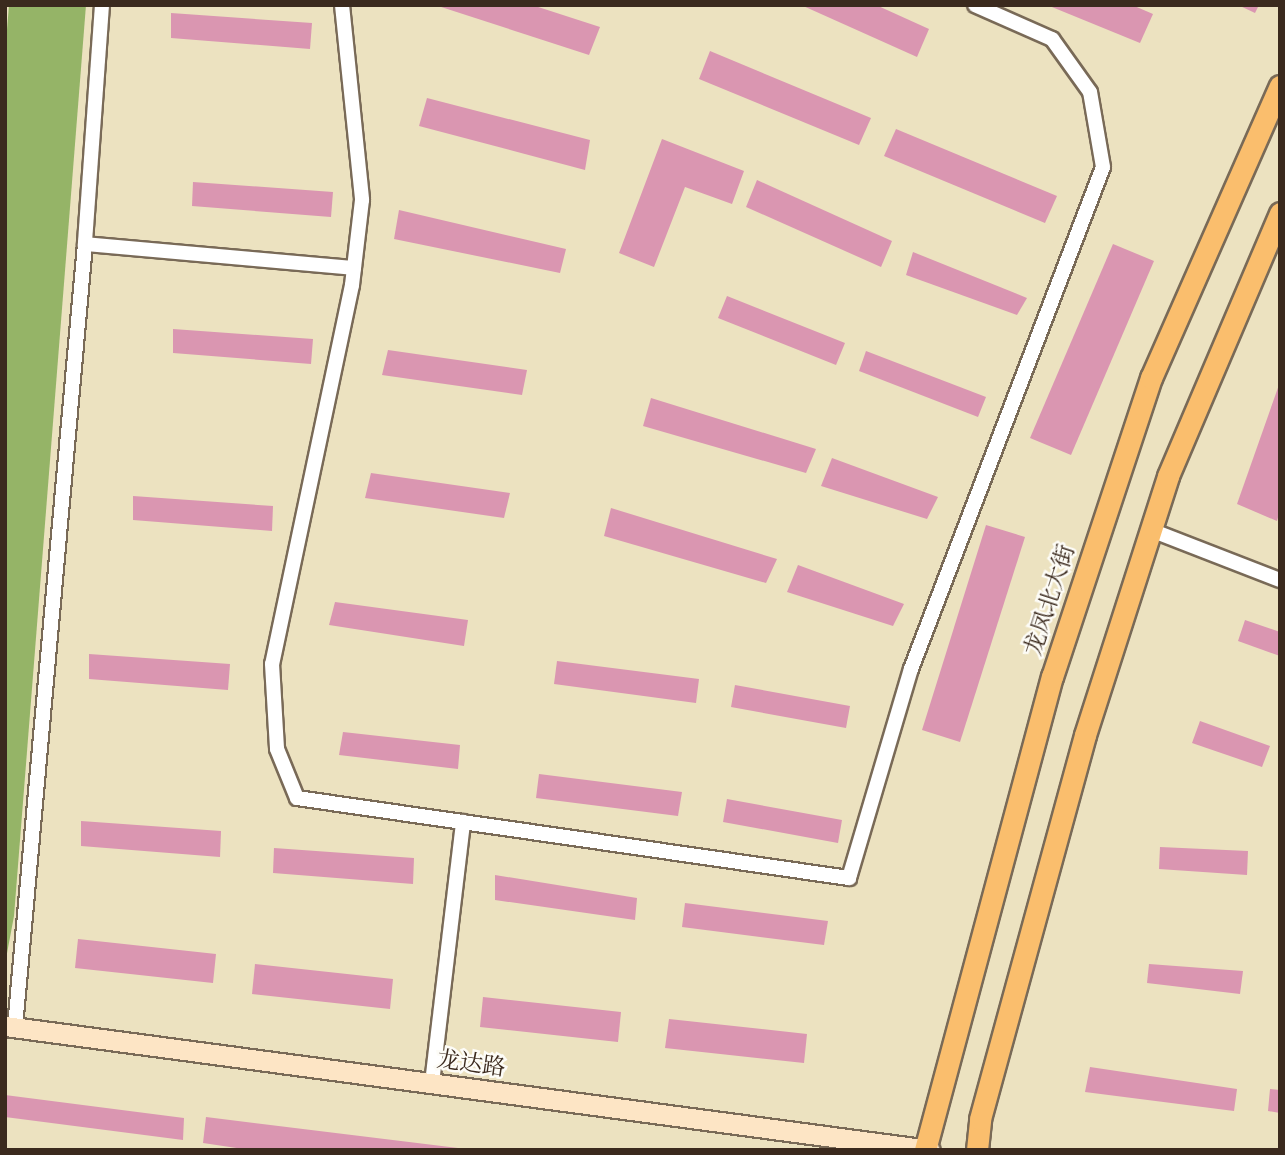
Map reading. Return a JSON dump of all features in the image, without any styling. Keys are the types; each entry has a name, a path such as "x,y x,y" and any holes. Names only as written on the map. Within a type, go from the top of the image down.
{"main road":[{"name":"龙凤北大街","path":"927,1150 1052,677 1151,378 1280,86"},
{"path":"977,1150 980,1119 1086,735 1168,476 1280,213"}],"street":[{"path":"10,1027 85,244 102,5"},
{"path":"342,5 362,200 354,268 272,664 277,749 298,798 849,878 911,670 1103,167 1090,92 1052,39 975,5"},
{"path":"85,244 354,268"},
{"path":"1151,530 1280,580"},
{"path":"432,1083 463,822"},
{"name":"龙达路","path":"10,1027 927,1150"}],"green space":[{"path":"9,5 86,5 14,916 5,964 5,54"}],"building":[{"path":"435,5 532,5 600,27 589,55"},
{"path":"801,5 876,5 929,29 917,57"},
{"path":"1047,5 1132,5 1153,14 1140,43"},
{"path":"1238,5 1259,5 1255,13"},
{"path":"171,13 312,23 310,49 171,38"},
{"path":"710,51 871,118 859,145 699,79"},
{"path":"427,98 590,140 585,170 419,126"},
{"path":"896,129 1057,196 1045,223 884,156"},
{"path":"662,139 744,171 732,204 685,187 654,267 619,253"},
{"path":"757,180 892,241 881,267 746,207"},
{"path":"193,182 333,192 331,217 192,206"},
{"path":"399,210 566,249 560,273 394,239"},
{"path":"1113,244 1154,261 1071,455 1030,438"},
{"path":"913,252 1027,298 1017,315 906,275"},
{"path":"727,296 845,343 836,365 718,318"},
{"path":"173,329 313,339 311,364 173,353"},
{"path":"388,350 527,370 522,395 382,375"},
{"path":"866,351 986,397 978,417 859,371"},
{"path":"1280,382 1280,510 1277,521 1237,504"},
{"path":"651,398 816,449 806,473 643,426"},
{"path":"832,458 938,497 927,519 821,486"},
{"path":"371,473 510,493 504,518 365,498"},
{"path":"133,496 273,506 272,531 133,520"},
{"path":"611,508 777,559 766,583 604,536"},
{"path":"986,525 1025,537 960,742 922,730"},
{"path":"798,565 904,604 893,626 787,592"},
{"path":"335,602 468,620 464,646 329,625"},
{"path":"1245,620 1280,632 1280,656 1238,641"},
{"path":"89,654 230,664 228,690 89,679"},
{"path":"557,661 699,679 696,703 554,684"},
{"path":"735,685 850,706 846,728 731,707"},
{"path":"1200,721 1270,746 1262,767 1192,743"},
{"path":"343,732 460,745 458,769 339,755"},
{"path":"539,774 682,792 678,816 536,798"},
{"path":"727,799 842,820 838,843 723,822"},
{"path":"81,821 221,831 220,857 81,846"},
{"path":"1160,847 1248,851 1247,875 1159,869"},
{"path":"274,848 414,858 413,884 273,873"},
{"path":"495,875 637,898 635,920 495,900"},
{"path":"685,903 828,921 824,945 682,927"},
{"path":"78,939 216,954 213,983 75,968"},
{"path":"255,964 393,979 390,1009 252,994"},
{"path":"1149,964 1243,971 1240,994 1147,983"},
{"path":"483,997 621,1012 618,1042 480,1027"},
{"path":"669,1019 807,1034 804,1063 665,1048"},
{"path":"1090,1067 1237,1089 1234,1111 1085,1092"},
{"path":"1270,1089 1280,1090 1280,1113 1268,1111"},
{"path":"5,1095 184,1118 183,1140 5,1117"},
{"path":"206,1117 458,1150 250,1150 203,1143"}]}
